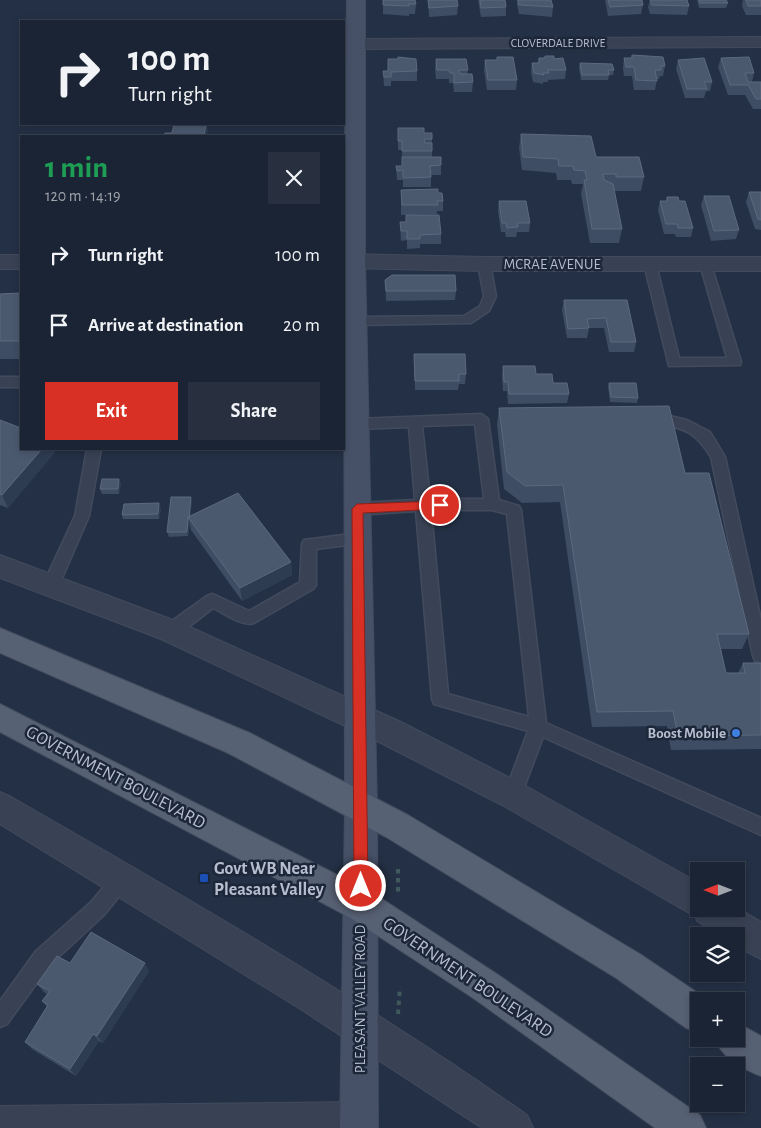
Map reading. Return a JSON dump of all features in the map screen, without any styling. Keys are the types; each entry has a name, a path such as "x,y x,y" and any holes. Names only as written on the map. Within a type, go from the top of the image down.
{"main road":[{"path":"0,640 239,743 397,826 628,966 690,1009"},
{"name":"GOVERNMENT BOULEVARD","path":"0,716 361,905 485,986 687,1128"},
{"path":"745,1047 761,1058"}],"street":[{"name":"PLEASANT VALLEY ROAD","path":"356,0 349,262 356,424 358,539 361,808 359,1124"},
{"name":"CLOVERDALE DRIVE","path":"356,44 761,42"},
{"path":"0,262 20,262"},
{"name":"MCRAE AVENUE","path":"349,262 761,264"},
{"path":"0,566 171,632 360,718 512,795 690,897"},
{"path":"0,807 123,878 360,1025 461,1089 514,1128"},
{"path":"723,918 761,942"},
{"path":"0,1125 359,1124"}],"lane":[{"path":"351,320 467,320 485,308 490,296 484,264"},
{"path":"650,264 674,363 735,362 706,264"},
{"path":"0,382 20,382"},
{"path":"638,417 658,417 682,423 705,436 718,456 761,656"},
{"path":"356,424 415,420 486,419 492,504"},
{"path":"415,420 440,699 538,727 761,827"},
{"path":"51,585 82,516 94,450"},
{"path":"357,509 423,505 492,504 514,510 538,727 512,795"},
{"path":"171,632 212,600 249,618 308,585 309,544 358,539"},
{"path":"0,1017 43,958 97,909 123,878"}],"path":[{"path":"398,868 398,901"},
{"path":"398,1024 400,987"}],"building":[{"path":"383,0 415,0 416,4 409,4 409,6 383,5"},
{"path":"428,0 457,0 458,6 429,8"},
{"path":"480,0 505,0 506,7 481,8"},
{"path":"518,0 551,0 553,7 519,5"},
{"path":"608,0 642,0 643,5 610,7"},
{"path":"650,0 687,0 689,6 652,5"},
{"path":"699,0 726,0 728,3 700,3"},
{"path":"746,0 761,0 761,6 748,6"},
{"path":"632,55 663,57 665,66 661,66 661,70 655,70 657,81 636,80 634,67 626,67 624,58 632,58"},
{"path":"545,56 554,56 554,59 563,58 566,70 548,70 549,73 543,73 544,75 534,73 532,63 539,63 539,58 545,58"},
{"path":"398,57 416,59 417,71 391,72 391,77 384,77 383,71 388,71 388,59 398,59"},
{"path":"497,57 513,57 517,80 488,80 485,60 497,60"},
{"path":"749,57 754,73 745,73 748,82 761,82 761,99 756,99 748,85 730,85 721,58"},
{"path":"704,58 712,82 704,82 707,89 687,89 678,60"},
{"path":"436,59 466,59 468,70 459,70 460,74 472,74 473,82 454,83 454,73 450,73 449,70 437,70"},
{"path":"580,63 612,64 614,70 608,70 609,75 582,75"},
{"path":"174,125 206,125 204,135 164,135 165,133 172,133"},
{"path":"398,128 424,128 424,133 432,133 432,139 424,139 425,143 432,143 432,151 402,151 402,141 398,141"},
{"path":"521,134 591,136 596,157 639,157 644,177 616,177 616,174 603,174 604,180 613,184 622,229 592,229 584,180 587,180 585,171 574,170 573,166 559,166 558,159 523,157"},
{"path":"402,157 441,157 441,165 430,166 431,177 403,178 403,170 397,171 396,166 402,166"},
{"path":"438,189 438,193 442,193 443,201 437,201 438,205 402,205 401,190"},
{"path":"749,192 761,192 761,220 758,219"},
{"path":"704,196 729,196 739,230 714,231"},
{"path":"667,197 678,197 679,201 685,201 693,228 678,228 677,224 666,224 660,201 667,201"},
{"path":"499,201 526,201 530,223 517,223 518,227 507,228 506,223 502,223"},
{"path":"406,215 439,215 441,234 420,235 420,239 407,239 407,231 401,231 400,222 406,222"},
{"path":"392,275 455,275 456,291 386,291 385,280"},
{"path":"20,293 20,341 0,341 0,294"},
{"path":"564,300 627,300 636,342 611,342 606,318 587,319 589,328 568,329"},
{"path":"414,354 465,354 466,374 459,374 459,381 415,381"},
{"path":"503,366 535,366 536,374 552,374 553,383 567,383 569,394 509,394 508,382 504,382"},
{"path":"609,383 636,383 638,398 611,397"},
{"path":"669,406 685,473 709,473 749,634 717,634 726,673 745,673 743,663 761,663 761,735 678,736 673,711 597,712 563,485 525,486 507,472 499,408"},
{"path":"0,420 20,428 20,450 41,450 2,495 0,494"},
{"path":"102,479 119,479 118,489 100,489"},
{"path":"238,493 291,562 240,588 188,517"},
{"path":"171,497 191,497 187,532 167,532"},
{"path":"159,503 158,514 122,515 124,504"},
{"path":"91,932 145,963 97,1036 93,1034 70,1069 25,1042 48,1005 42,1001 50,991 37,984 57,956 70,963"}],"place":[{"name":"Boost Mobile","path":"736,733"},
{"name":"Govt WB Near Pleasant Valley","path":"204,878"}],"route":[{"path":"361,886 357,509 440,505"}]}
